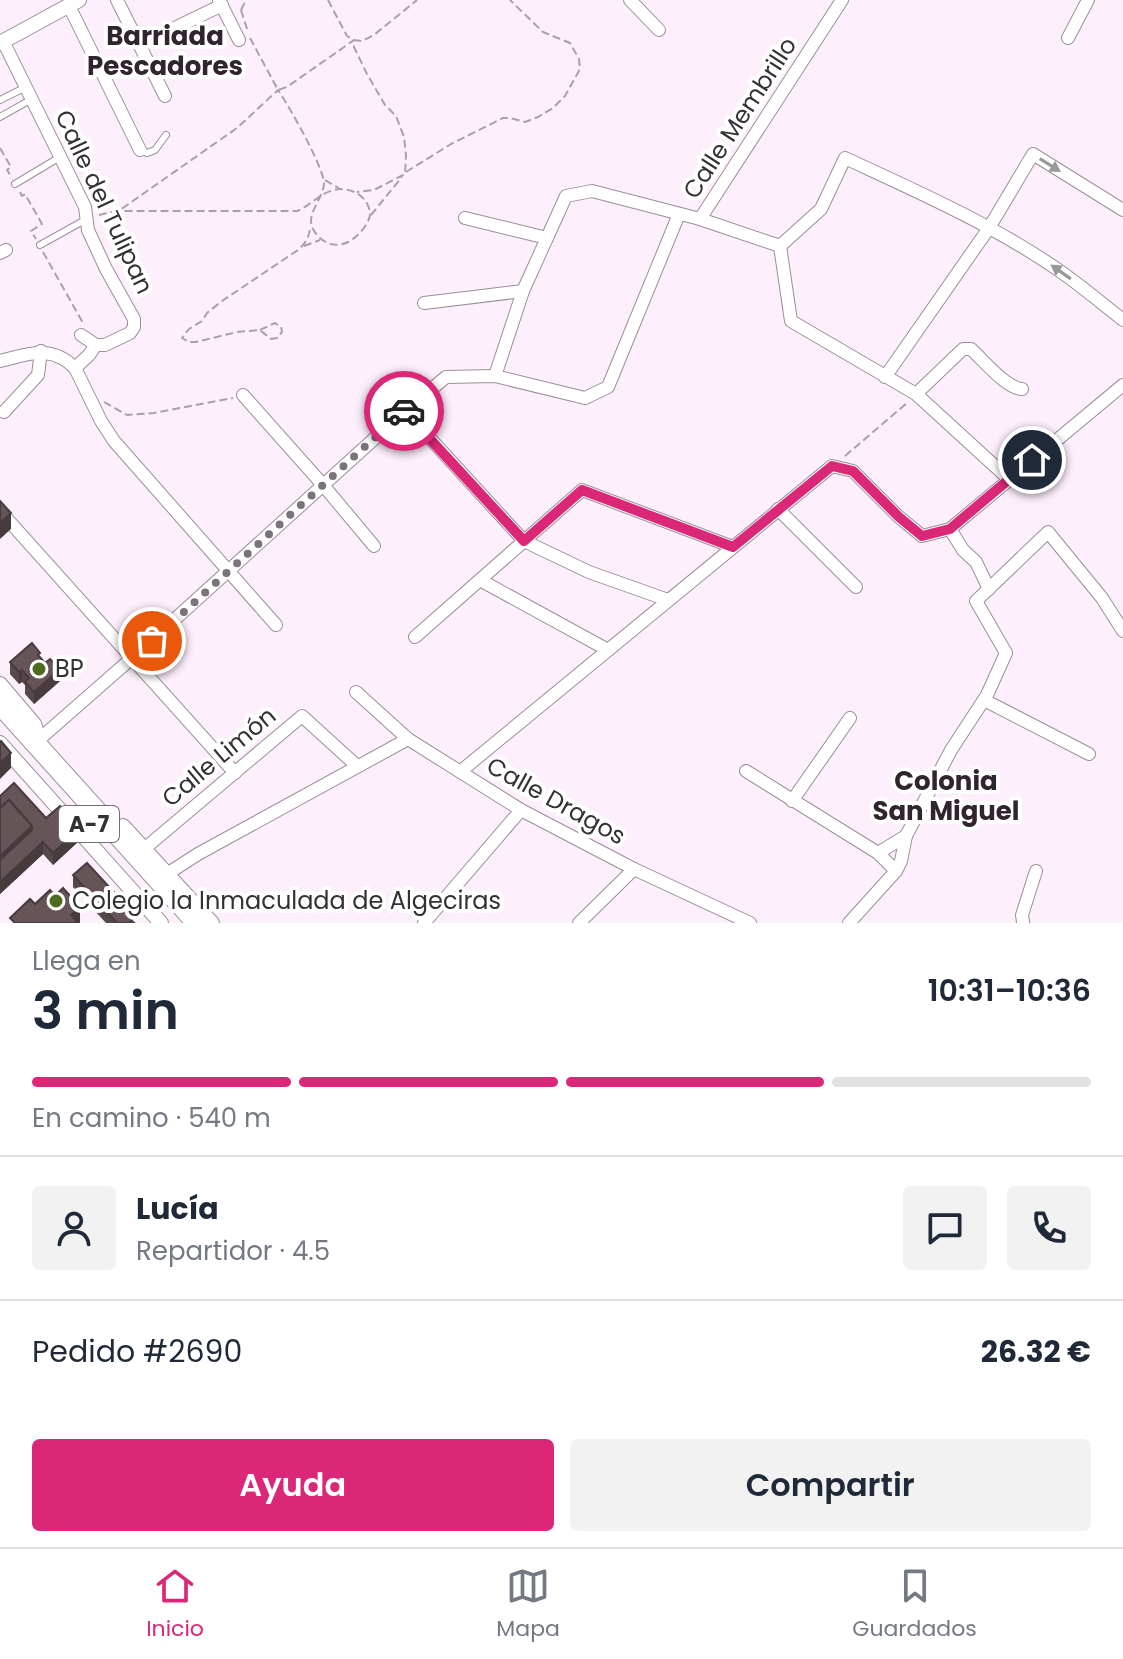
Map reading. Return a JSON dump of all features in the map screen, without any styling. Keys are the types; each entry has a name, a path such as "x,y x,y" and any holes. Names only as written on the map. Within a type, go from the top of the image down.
{"highway":[{"name":"A-7","path":"0,704 197,923"},
{"name":"A-7","path":"0,725 179,923"}],"street":[{"path":"117,0 165,96"},
{"name":"Calle Membrillo","path":"700,219 842,0"},
{"path":"1068,38 1088,0"},
{"path":"632,1 659,30"},
{"path":"2,42 74,3 140,150"},
{"path":"140,45 220,3 239,40"},
{"name":"Calle del Tulipan","path":"2,42 85,207 88,230 135,323 130,333 105,345 96,345"},
{"path":"885,377 989,228 1033,154 1123,210"},
{"path":"780,246 821,209 845,158 989,228 1053,267 1123,320"},
{"path":"495,376 523,291 566,196 592,191 700,219 780,246"},
{"path":"35,743 446,377 495,376 585,398 608,387 679,214"},
{"path":"465,218 547,238"},
{"path":"780,246 791,321 916,394 1009,479"},
{"path":"424,303 523,291"},
{"path":"75,368 96,345 81,335"},
{"path":"916,394 966,348 971,349 1011,386 1022,389"},
{"path":"4,412 38,375 41,351"},
{"path":"0,361 41,351 61,357 75,368 114,441 276,625"},
{"path":"461,771 832,466 853,471 922,536 950,529 1123,385"},
{"path":"243,395 374,546"},
{"path":"405,411 524,541 589,572 668,600"},
{"path":"415,637 582,490 733,547"},
{"path":"778,509 856,587"},
{"path":"0,511 235,773"},
{"path":"950,529 963,550 976,562 989,589"},
{"path":"849,923 896,871 906,836 951,750 984,700 1006,653 976,601 1048,532 1102,598 1123,631"},
{"path":"480,580 608,650"},
{"path":"0,684 34,724 37,733 35,743"},
{"name":"Calle Dragos","path":"356,692 408,739 521,810 634,869 750,923"},
{"path":"984,700 1089,754"},
{"name":"Calle Limón","path":"144,849 302,716 357,766"},
{"path":"792,801 850,718"},
{"path":"167,874 408,739"},
{"path":"0,743 161,923"},
{"path":"746,771 878,853 896,871"},
{"path":"79,792 113,817 212,923"},
{"path":"424,923 521,810"},
{"path":"878,853 906,836"},
{"path":"579,923 634,869"},
{"path":"1030,923 1022,922 1022,915 1036,871"}],"lane":[{"path":"0,100 26,87"},
{"path":"0,117 32,99"},
{"path":"140,150 147,153 152,151 166,135"},
{"path":"15,184 60,157"},
{"path":"40,245 87,219"}],"path":[{"path":"246,0 241,10 251,39 323,178 334,187 356,192 374,190 405,174"},
{"path":"328,0 342,30 354,40 362,41 417,0"},
{"path":"310,225 332,245 349,242 358,235 389,190 410,168 503,118 525,122 538,117 565,96 580,69 579,59 570,43 543,32 510,0"},
{"path":"116,211 237,128 278,90 287,87 354,40"},
{"path":"354,40 354,47 367,74 385,105 396,116 404,137 405,174"},
{"path":"301,247 310,233 323,178"},
{"path":"87,219 116,211 297,211 321,196 342,189"},
{"path":"356,192 365,202 370,216"},
{"path":"260,330 271,339 282,332 275,323 260,330 196,342 182,338 222,301 301,247 322,239"},
{"path":"832,466 916,394"},
{"path":"102,401 127,415 154,413 243,395"}],"building":[{"path":"0,501 11,513 0,523"},
{"path":"32,643 45,663 50,659 60,669 34,692 25,682 29,678 10,662"},
{"path":"0,742 11,753 0,763"},
{"path":"14,783 46,818 60,806 68,820 80,828 53,853 43,842 0,882 0,860 32,830 32,826 9,800 0,808 0,796"},
{"path":"9,800 32,826 0,856 0,808"},
{"path":"87,863 136,916 129,923 117,923 73,875"},
{"path":"63,888 80,907 71,915 78,923 15,923 10,918 30,899 35,904 50,890 55,896"}],"way so far":[{"path":"152,641 404,411"}],"place":[{"name":"BP","path":"39,669"},
{"name":"Colegio la Inmaculada de Algeciras","path":"56,901"}],"district":[{"name":"Barriada Pescadores","path":"165,51"},
{"name":"Colonia San Miguel","path":"946,796"}],"route":[{"path":"404,411 524,541 582,490 733,547 832,466 853,471 922,536 950,529 1032,460"}]}
